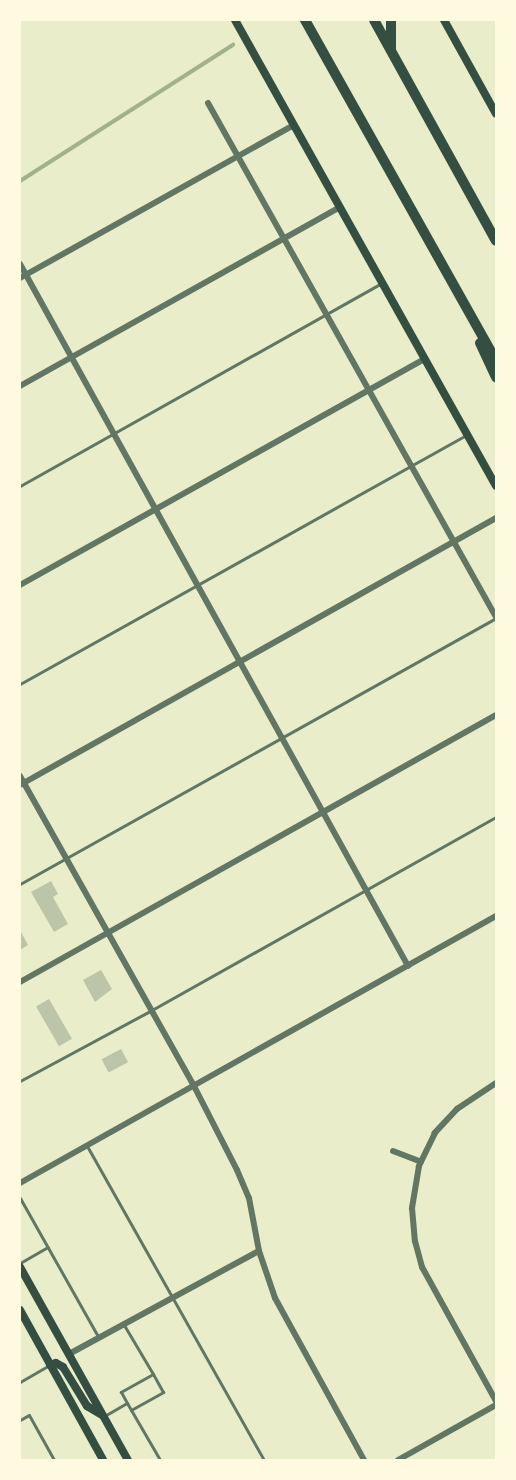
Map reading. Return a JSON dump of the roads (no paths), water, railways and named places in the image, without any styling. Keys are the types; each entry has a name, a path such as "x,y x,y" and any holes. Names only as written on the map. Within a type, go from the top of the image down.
{"highway":[{"path":"305,20 496,360"},
{"path":"374,20 496,241"},
{"path":"390,49 392,20"},
{"path":"433,245 496,378"}],"main road":[{"path":"235,20 496,486"},
{"path":"444,20 496,114"},
{"path":"20,1265 128,1461"},
{"path":"20,1310 103,1461"},
{"path":"50,1365 56,1363 63,1366 87,1406 104,1416"}],"street":[{"path":"208,103 496,617"},
{"path":"23,277 294,125"},
{"path":"20,387 340,207"},
{"path":"20,264 23,277 71,357 408,966"},
{"path":"20,585 425,359"},
{"path":"364,1461 275,1299 259,1251 249,1198 237,1170 194,1086 21,781 240,662 496,518"},
{"path":"20,982 496,715"},
{"path":"20,1183 496,916"},
{"path":"398,1461 496,1403 422,1267 415,1241 412,1208 421,1162 435,1133 444,1122 478,1093 496,1083"},
{"path":"393,1151 421,1162"},
{"path":"69,1354 259,1251"}],"lane":[{"path":"20,486 383,283"},
{"path":"20,684 467,434"},
{"path":"20,884 496,617"},
{"path":"20,1081 150,1011 496,817"},
{"path":"87,1146 264,1461"},
{"path":"20,1198 99,1338"},
{"path":"20,1265 48,1247"},
{"path":"124,1324 163,1392 131,1410"},
{"path":"20,1382 50,1365"},
{"path":"153,1374 121,1392 160,1461"},
{"path":"104,1416 127,1403"},
{"path":"20,1420 29,1415 54,1461"}],"waterway":[{"path":"20,181 233,45"}]}
